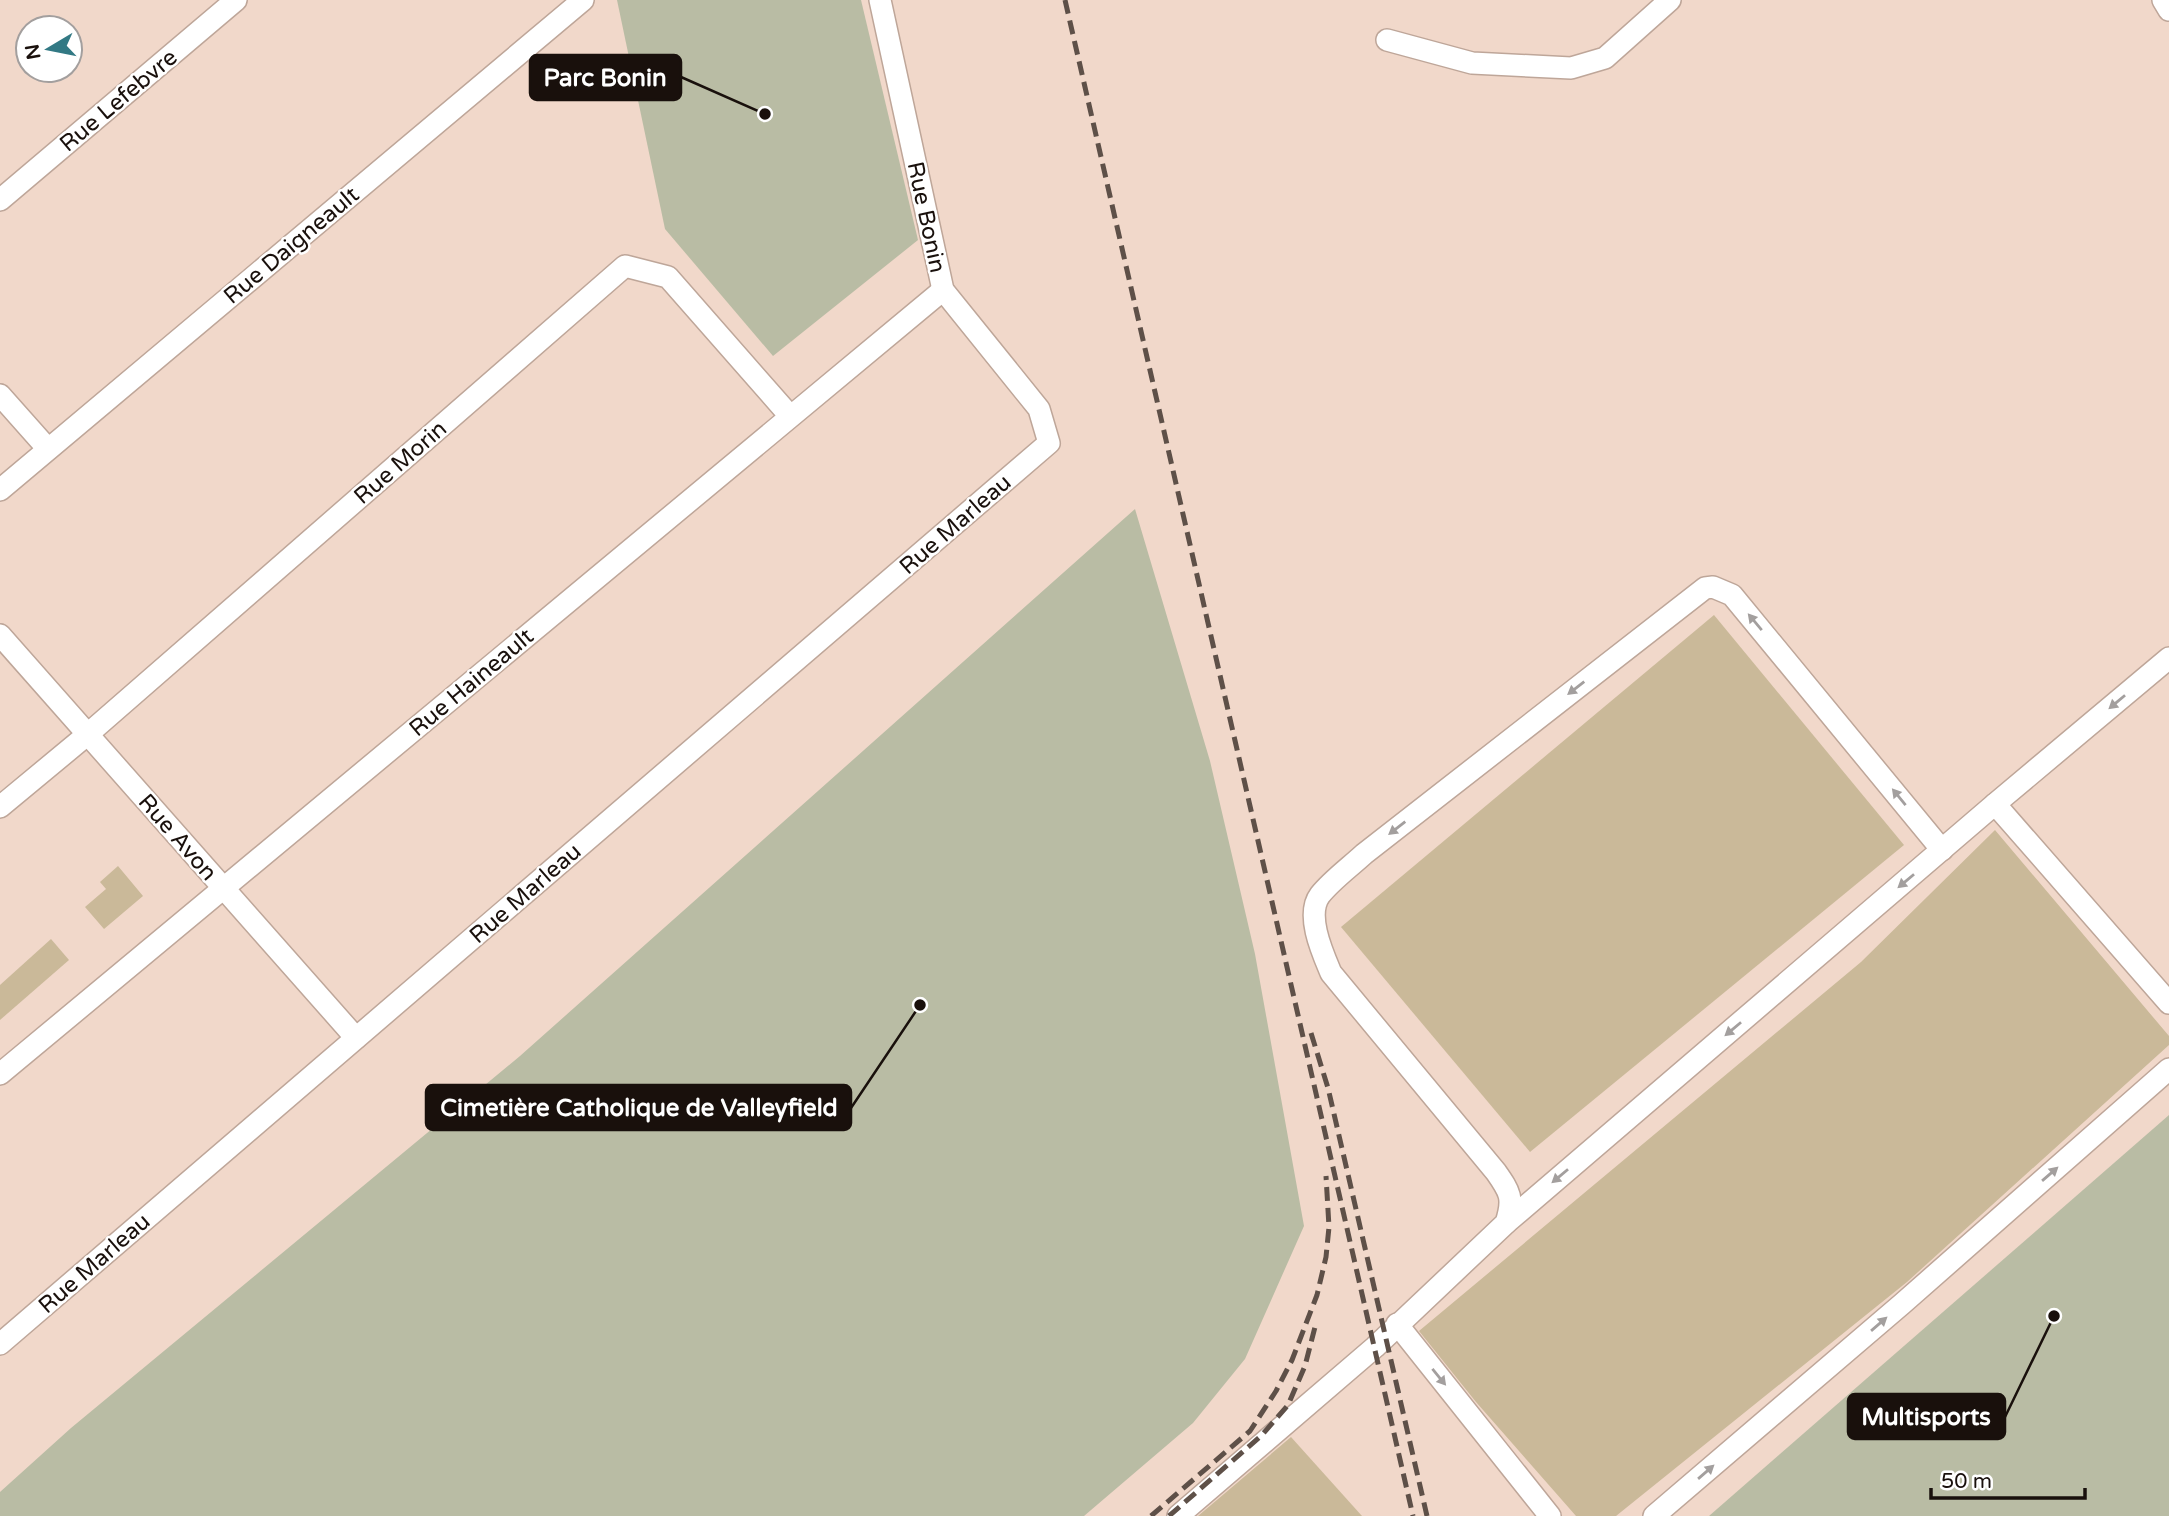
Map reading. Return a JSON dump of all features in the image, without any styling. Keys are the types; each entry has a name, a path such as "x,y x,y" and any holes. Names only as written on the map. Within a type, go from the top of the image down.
{"street":[{"name":"Rue Lefebvre","path":"0,200 236,0"},
{"name":"Rue Daigneault","path":"0,490 583,0"},
{"name":"Rue Bonin","path":"880,0 943,290 1039,409 1049,443"},
{"path":"1387,40 1472,63 1571,68 1605,58 1670,0"},
{"path":"2163,0 2169,10"},
{"name":"Rue Morin","path":"0,807 88,734 625,266 668,277 790,416"},
{"name":"Rue Haineault","path":"0,1074 943,290"},
{"path":"0,395 48,449"},
{"name":"Rue Marleau","path":"0,1344 1049,443"},
{"path":"1506,1223 1511,1208 1510,1193 1496,1172 1331,973 1318,942 1315,916 1318,897 1364,854 1704,587 1713,587 1732,595 1942,850"},
{"name":"Rue Avon","path":"0,635 356,1038"},
{"path":"1178,1516 1375,1347 1506,1223 1995,804 2169,659"},
{"path":"1995,804 2169,1003"},
{"path":"1654,1516 1902,1304 2169,1069"},
{"path":"1397,1324 1550,1516"}],"green space":[{"path":"617,0 861,0 918,240 773,356 665,229"},
{"path":"1135,509 1210,761 1255,954 1304,1226 1245,1359 1193,1423 1084,1516 0,1516 0,1492 71,1428 520,1056"},
{"path":"2169,1115 2169,1516 1709,1516"}],"building":[{"path":"1714,615 1904,845 1530,1152 1341,927"},
{"path":"1995,830 2169,1036 2169,1045 1907,1282 1616,1516 1576,1516 1476,1402 1419,1331 1861,962"},
{"path":"118,866 143,896 104,929 85,907 106,889 100,882"},
{"path":"51,939 69,960 0,1020 0,985"},
{"path":"1291,1437 1362,1516 1198,1516"}],"railway":[{"path":"1065,0 1413,1516"},
{"path":"1311,1033 1328,1088 1427,1516"},
{"path":"1151,1516 1250,1431 1292,1360 1317,1295 1326,1257 1329,1227 1326,1176"},
{"path":"1169,1516 1262,1435 1288,1405 1305,1366 1316,1323"}],"place":[{"name":"Parc Bonin","path":"765,114"},
{"name":"Cimetière Catholique de Valleyfield","path":"920,1005"},
{"name":"Multisports","path":"2054,1316"}]}
